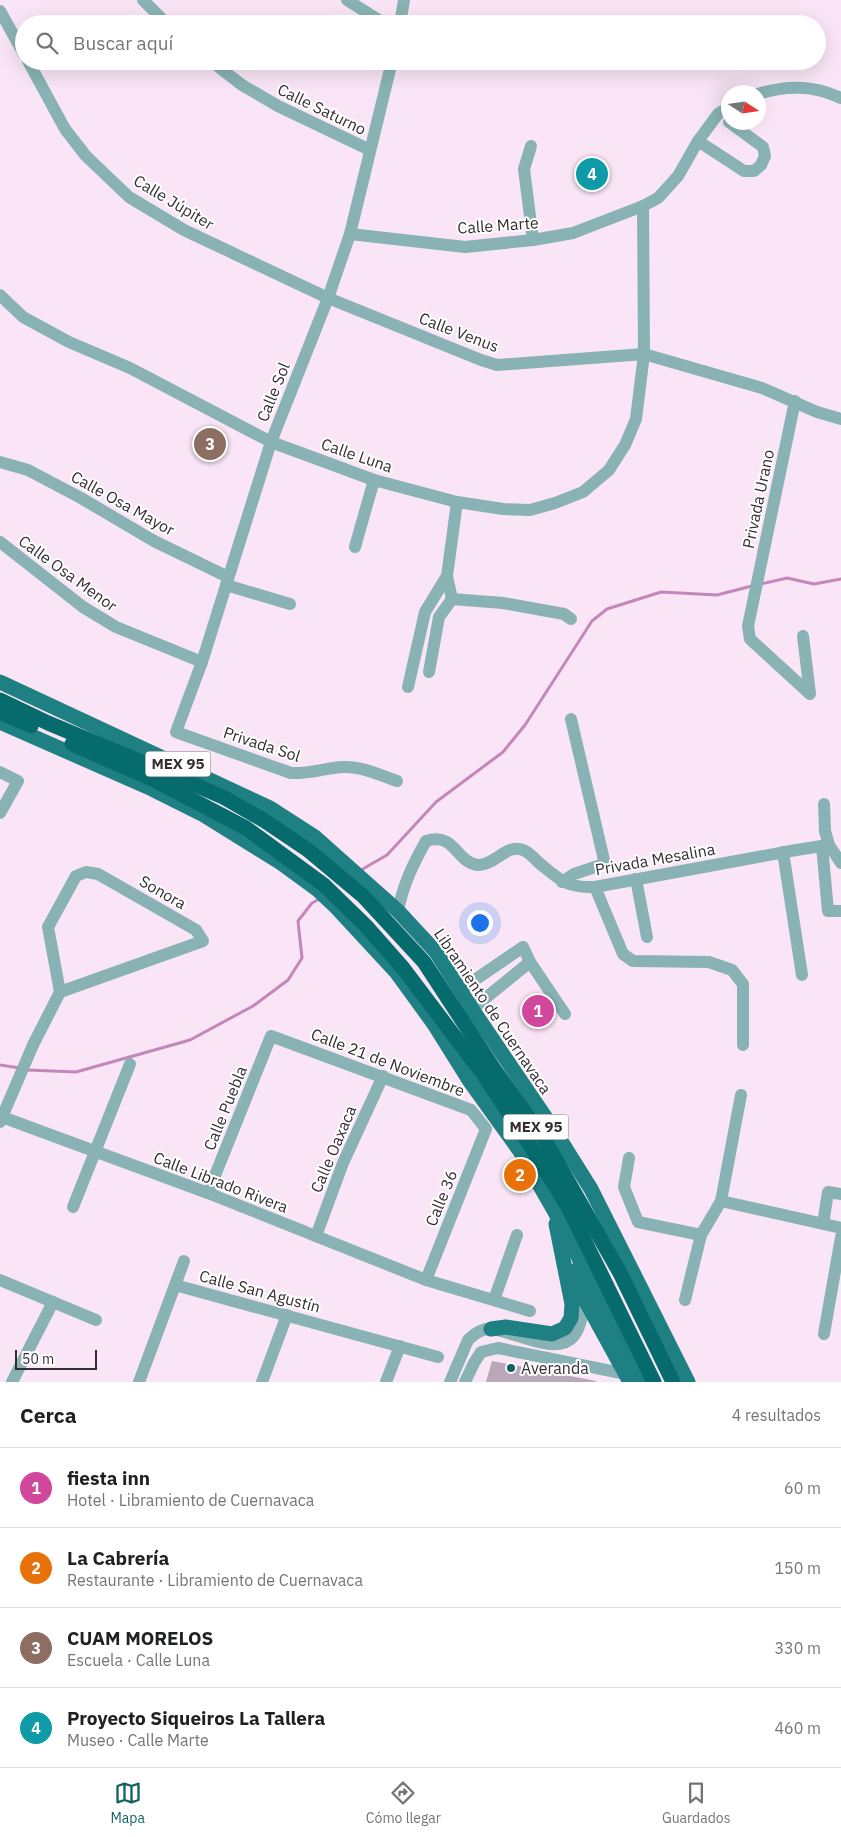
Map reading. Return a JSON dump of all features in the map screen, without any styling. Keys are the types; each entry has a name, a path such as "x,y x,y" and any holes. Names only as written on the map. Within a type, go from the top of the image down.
{"highway":[{"name":"MEX 95","path":"0,700 48,723 225,798 342,869 368,892 424,962 494,1069 544,1139 620,1272 673,1382"},
{"name":"MEX 95","path":"0,712 156,781 246,828 321,888 403,968 483,1074 532,1148 568,1208 654,1382"}],"main road":[{"name":"MEX 95","path":"0,682 270,808 315,837 342,869"},
{"name":"MEX 95","path":"0,722 202,814 321,888"},
{"name":"Libramiento de Cuernavaca","path":"368,892 398,911 436,952 554,1130 591,1189 688,1382"},
{"name":"MEX 95","path":"338,904 397,973 434,1024 469,1080 520,1151 555,1212 643,1382"},
{"path":"491,1329 506,1327 552,1334 565,1328 571,1318 572,1304 559,1246 555,1212"},
{"path":"625,1239 699,1382"},
{"path":"573,1271 585,1300 628,1378"}],"street":[{"path":"143,0 158,15"},
{"path":"347,0 371,15"},
{"path":"402,15 404,0"},
{"path":"0,11 15,38"},
{"name":"Calle Júpiter","path":"33,70 70,136 86,156 129,197 184,230 328,298"},
{"name":"Calle Saturno","path":"223,70 242,85 278,106 370,150"},
{"name":"Calle Sol","path":"176,732 202,662 271,442 328,298 350,234 390,70"},
{"path":"766,92 801,86 828,92 841,98"},
{"path":"644,354 643,206 658,198 678,176 698,141 721,113"},
{"path":"698,141 744,171 754,171 761,165 765,156 763,147 740,130"},
{"path":"531,146 524,169 533,240"},
{"name":"Calle Marte","path":"350,234 465,247 533,240 573,233 643,206"},
{"name":"Calle Luna","path":"0,295 23,317 69,342 130,368 271,442 374,480 457,502 503,509 530,510 555,503 583,492 609,470 625,445 636,419 644,354"},
{"name":"Calle Venus","path":"328,298 497,365 644,354 730,378 795,401 817,412 841,419"},
{"name":"Privada Urano","path":"795,401 748,626 750,639 810,694 803,636"},
{"name":"Calle Osa Mayor","path":"0,462 28,470 227,581 290,604"},
{"path":"355,547 374,480"},
{"path":"429,672 440,617 452,599 447,576 457,502"},
{"name":"Calle Osa Menor","path":"0,542 83,607 116,627 202,662"},
{"path":"408,687 425,612 447,576"},
{"path":"452,599 512,605 564,614 571,619"},
{"path":"562,882 574,874 601,865 604,860 571,719"},
{"name":"Privada Sol","path":"176,732 291,773 306,774 344,767 368,770 397,781"},
{"path":"0,772 18,781 0,813"},
{"path":"824,804 828,911 841,911"},
{"name":"Privada Mesalina","path":"398,911 410,870 426,841 436,838 446,840 472,863 479,865 486,865 513,849 525,850 562,882 578,887 595,887 783,852 826,846"},
{"path":"826,846 841,863"},
{"path":"783,852 802,975"},
{"name":"Sonora","path":"86,872 98,874 196,930 203,941 69,988 60,992 48,927 76,876 86,872"},
{"path":"636,879 647,938"},
{"path":"595,887 622,954 633,961 709,962 732,970 743,984 743,1045"},
{"path":"460,990 523,948 530,962 565,1014"},
{"path":"472,1009 530,962"},
{"path":"1,1120 26,1060 60,992"},
{"name":"Calle 21 de Noviembre","path":"272,1036 471,1110 486,1129"},
{"name":"Calle Puebla","path":"208,1193 272,1036"},
{"path":"73,1207 130,1064"},
{"name":"Calle Oaxaca","path":"316,1236 343,1163 383,1076"},
{"path":"685,1300 701,1235 721,1201 741,1095"},
{"name":"Calle Librado Rivera","path":"1,1120 95,1151 208,1193 426,1280 530,1312"},
{"name":"Calle 36","path":"426,1280 486,1129"},
{"path":"629,1158 624,1187 638,1222 701,1235"},
{"path":"823,1224 828,1192 841,1194"},
{"path":"721,1201 841,1228"},
{"path":"494,1300 517,1234"},
{"path":"824,1334 841,1237"},
{"path":"175,1285 184,1261"},
{"path":"0,1280 96,1320"},
{"name":"Calle San Agustín","path":"139,1382 175,1285 438,1357"},
{"path":"450,1382 468,1340 480,1332 491,1329 549,1344 559,1344 573,1337 578,1329 585,1300"},
{"path":"12,1382 53,1302"},
{"path":"262,1382 287,1315"},
{"path":"513,1350 515,1336"},
{"path":"386,1382 400,1346"},
{"path":"465,1382 481,1352 498,1348 628,1378"}],"building":[{"name":"Averanda","path":"492,1361 596,1381 596,1382 486,1382"}],"waterway":[{"path":"761,584 787,578 814,584 841,579"},
{"path":"361,870 387,855 436,802 503,752 525,725 592,621 607,609 661,592 717,595 752,586"},
{"path":"27,1070 76,1072 190,1040 253,1006 288,980 302,958 298,921 312,903 321,898"},
{"path":"0,1065 20,1068"}],"place":[{"name":"Proyecto Siqueiros La Tallera","path":"592,174"},
{"name":"CUAM MORELOS","path":"210,444"},
{"name":"fiesta inn","path":"538,1011"},
{"name":"La Cabrería","path":"520,1175"},
{"name":"Averanda","path":"511,1368"}]}
